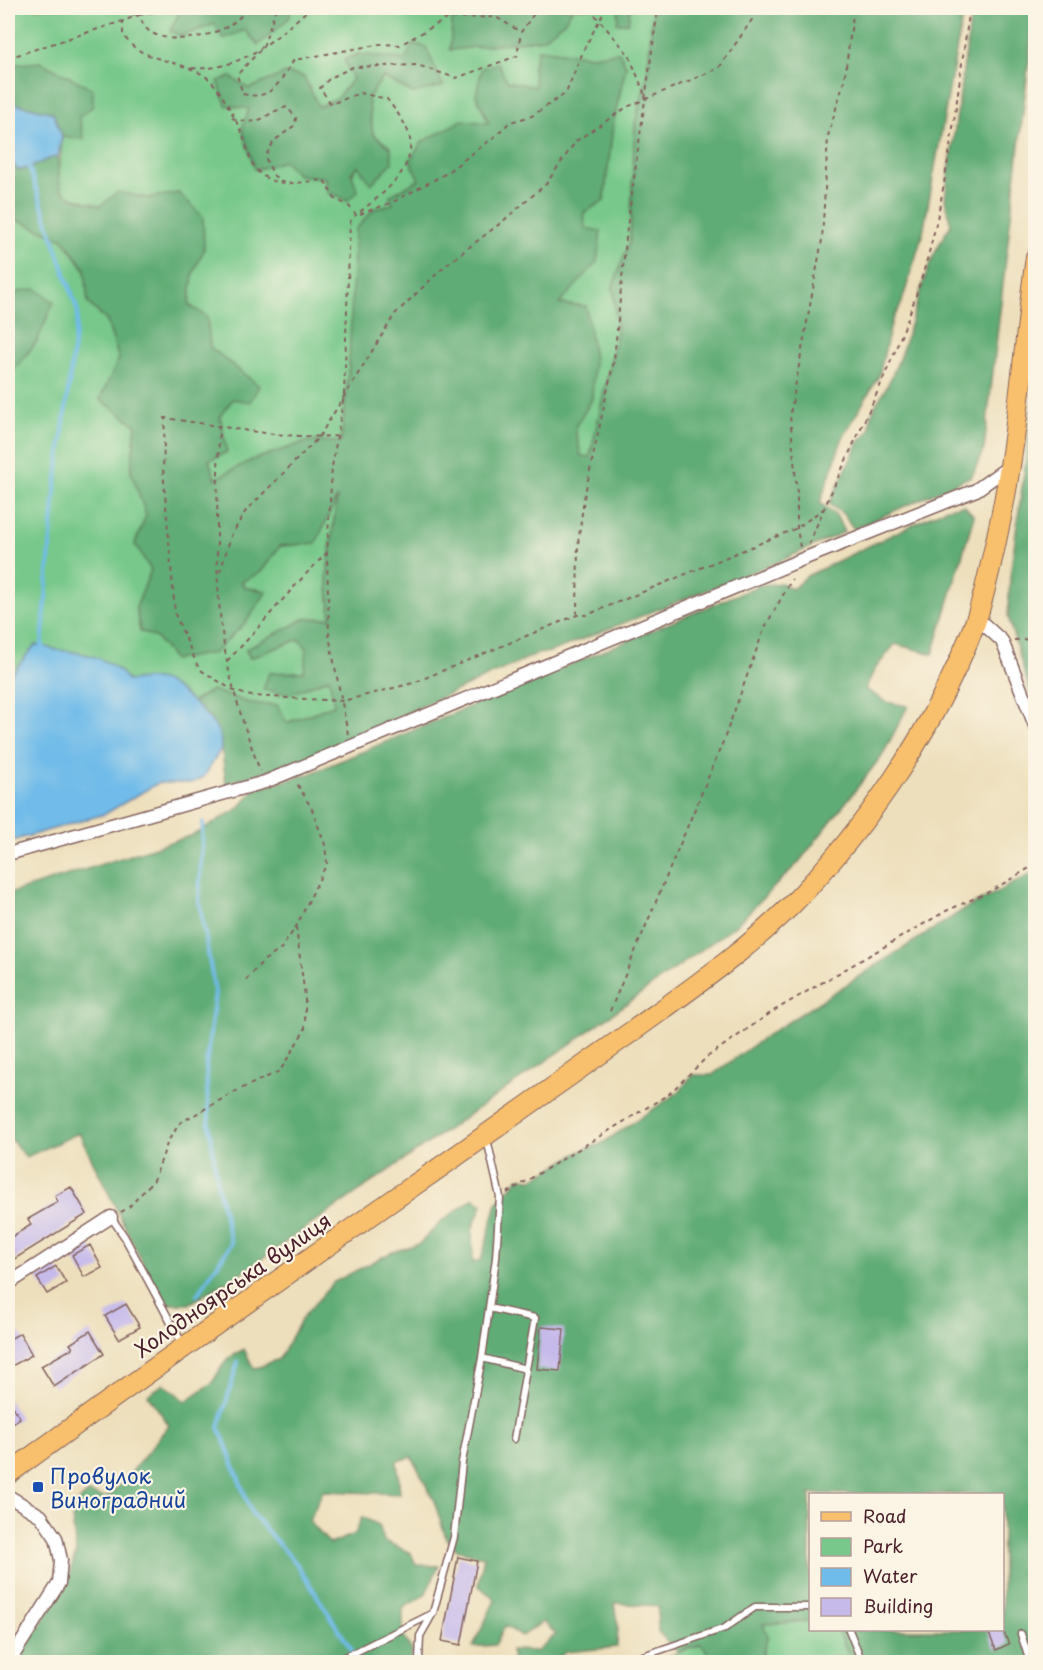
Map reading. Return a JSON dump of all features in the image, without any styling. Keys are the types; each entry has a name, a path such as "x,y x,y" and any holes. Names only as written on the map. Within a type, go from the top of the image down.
{"main road":[{"name":"Холодноярська вулиця","path":"8,1474 183,1346 486,1136 732,957 802,895 853,835 893,781 946,687 976,618 1002,513 1010,466 1035,257"}],"street":[{"path":"8,854 265,782 803,559 976,490 1010,466"},
{"path":"976,618 1002,641 1035,728"},
{"path":"8,1284 111,1217"},
{"path":"8,1496 41,1516 56,1539 62,1560 59,1583 9,1662"}],"lane":[{"path":"419,1662 420,1636 433,1613 454,1537 462,1462 489,1308 500,1197 486,1136"},
{"path":"111,1217 124,1236 183,1346"},
{"path":"489,1308 535,1318 514,1439"},
{"path":"482,1358 526,1369"},
{"path":"625,1662 725,1628 755,1607 809,1607"},
{"path":"335,1662 433,1613"},
{"path":"850,1631 862,1662"},
{"path":"1021,1634 1030,1662"}],"path":[{"path":"127,8 128,13 139,15 148,30 161,37 191,38 222,30 246,8"},
{"path":"8,58 139,15 174,8"},
{"path":"189,68 216,67 242,59 263,47 276,8"},
{"path":"310,8 263,47 237,75 243,94 257,97 273,90 294,60 381,44 400,45 448,18 457,8"},
{"path":"352,746 329,636 327,553 332,467 344,395 350,222 388,189 405,167 410,139 387,99 360,93 331,104 320,88 330,78 353,67 417,65 456,78 517,56 522,32 538,8"},
{"path":"589,8 629,55 647,98"},
{"path":"356,215 393,202 445,174 493,138 510,122 532,116 566,93 584,48 606,8"},
{"path":"577,615 578,544 584,498 614,360 627,228 658,8"},
{"path":"220,572 231,536 245,512 319,437 395,314 446,265 502,222 546,184 576,141 627,107 719,68 760,8"},
{"path":"803,559 797,528 797,493 790,415 822,240 828,136 844,81 854,8"},
{"path":"610,1011 723,742 764,629 803,559 823,509 889,372 919,287 938,212 970,8"},
{"path":"448,18 495,17 522,32"},
{"path":"123,21 123,34 135,50 189,68 209,79 218,88 243,137 251,162 261,175 276,184 324,180 335,199 348,205 356,215"},
{"path":"232,118 249,123 261,121 287,107 293,113 296,118 295,125 274,141 265,157 274,176 284,183"},
{"path":"337,436 263,434 165,418 163,469 175,614 182,636 199,669 234,691 261,697 343,701 413,683 577,615 587,615 655,589 797,528 823,509"},
{"path":"219,425 220,572 227,661 234,691 265,782"},
{"path":"227,661 254,634 291,587 327,553"},
{"path":"1002,641 1035,639"},
{"path":"246,980 263,961 280,950 296,927 327,863 325,845 312,809 298,783 284,774"},
{"path":"500,1197 669,1094 707,1057 775,1010 946,911 992,891 1035,864"},
{"path":"111,1217 128,1208 154,1180 168,1141 180,1123 238,1090 280,1071 305,1029 305,997 296,927"}],"green space":[{"path":"8,8 177,8 179,13 170,31 181,36 215,24 245,30 289,18 291,8 453,8 451,50 542,39 563,23 573,8 619,8 618,23 628,23 630,8 653,8 647,77 635,124 630,241 613,286 617,333 590,457 581,456 575,428 592,399 586,306 558,304 585,228 584,212 604,201 613,124 626,66 619,52 591,56 538,49 533,67 535,87 507,82 476,95 489,124 419,180 390,196 394,204 349,364 341,443 309,441 252,460 215,479 209,460 227,452 220,416 233,399 259,386 210,347 207,317 189,305 193,274 204,249 178,193 147,198 118,193 100,206 65,195 58,184 62,137 84,139 12,64 8,65","holes":["358,54 406,60 443,85 413,93 383,77 368,98 373,134 391,148 358,165 339,196 328,193 326,178 299,175 283,161 231,77 249,89 286,73 304,77 318,107 337,98 353,78 344,60"]},
{"path":"177,8 291,8 289,18 258,45 245,30 223,39 215,24 181,36 170,31 179,13"},
{"path":"453,8 573,8 563,23 542,39 450,50"},
{"path":"619,8 630,8 628,23 617,23"},
{"path":"653,8 964,8 923,233 901,305 892,320 879,376 843,437 820,503 836,515 844,532 778,562 550,652 537,654 308,758 226,784 219,738 215,727 201,710 191,703 212,690 249,703 277,705 287,723 334,705 329,678 290,694 263,690 269,673 304,672 307,649 299,639 250,658 246,649 305,619 331,618 327,576 337,497 316,543 280,546 261,572 241,582 246,588 267,591 247,621 214,653 174,660 157,638 140,631 136,608 151,570 135,544 146,515 131,472 136,425 100,399 119,359 107,321 88,303 85,269 63,239 8,216 8,159 18,170 58,157 59,181 65,193 100,206 118,192 147,198 179,193 203,217 204,249 193,274 189,305 207,317 210,347 259,386 250,402 233,399 220,416 227,452 209,460 215,479 252,460 309,441 341,442 349,364 355,230 374,209 393,204 389,196 419,180 410,160 422,142 462,120 489,123 476,95 482,68 498,63 507,81 535,87 533,67 538,49 591,56 619,52 626,66 613,124 604,201 584,212 585,228 601,231 597,262 559,304 586,306 594,359 592,399 575,428 581,456 590,457 617,333 613,286 630,241 635,124 647,77"},
{"path":"972,8 1035,8 984,449 972,476 854,529 843,514 829,504 859,442 870,430 873,411 897,364 923,282 940,243 951,225 945,199"},
{"path":"413,44 426,47 443,86 413,93 383,77 368,98 373,134 391,148 392,163 371,184 358,166 351,173 358,191 347,201 327,193 326,178 299,175 284,161 255,170 242,128 249,109 226,105 218,81 231,77 249,89 286,73 304,77 319,107 337,98 353,79 344,60 358,54 405,60"},
{"path":"40,62 93,89 93,106 79,117 84,139 62,137 53,113 8,102 8,65"},
{"path":"8,216 63,239 85,269 88,303 107,321 119,359 100,399 136,425 131,472 147,515 135,544 151,570 136,608 140,631 157,638 174,660 259,589 246,588 240,582 261,572 280,546 297,545 337,494 327,576 331,618 304,619 246,650 250,658 299,639 307,649 304,672 270,673 290,694 330,678 334,705 286,723 277,705 249,703 212,690 191,703 169,684 156,680 128,681 106,661 41,646 35,646 8,678 8,378 37,341 13,302 8,308"},
{"path":"36,289 54,302 37,341 8,378 8,308 17,292"},
{"path":"1035,390 1035,709 1008,617 1010,577"},
{"path":"964,505 974,516 933,654 895,644 875,669 865,689 886,702 908,706 883,754 799,862 736,925 572,1043 244,1271 189,1304 163,1304 79,1133 26,1157 8,1136 8,894 193,835 238,809 255,789 309,774 760,585 782,583 792,589 807,576 947,508"},
{"path":"1035,872 1035,1662 852,1662 838,1631 1004,1631 1004,1493 809,1493 809,1621 763,1624 768,1636 762,1656 748,1662 715,1662 701,1644 678,1652 658,1632 658,1606 614,1603 618,1625 617,1647 566,1652 553,1662 513,1662 511,1650 538,1651 556,1634 543,1622 522,1636 505,1626 495,1645 473,1647 495,1600 478,1585 484,1557 457,1550 446,1538 434,1501 412,1457 397,1461 400,1494 323,1491 309,1521 330,1544 355,1534 362,1517 379,1525 384,1541 411,1553 416,1565 439,1566 425,1595 403,1608 403,1635 412,1651 411,1662 17,1662 67,1582 76,1552 71,1508 88,1493 106,1498 127,1478 169,1425 148,1395 164,1384 186,1401 212,1383 226,1360 244,1349 254,1369 279,1359 303,1317 334,1282 390,1253 419,1244 442,1221 474,1198 482,1205 472,1230 473,1263 481,1260 497,1203 519,1178 533,1179 583,1150 601,1144 680,1091 692,1075 712,1075 766,1036 963,910"},
{"path":"809,1621 809,1631 838,1631 852,1662 748,1662 763,1655 762,1624"},
{"path":"702,1644 715,1662 651,1662"}],"water":[{"path":"8,102 53,113 62,137 58,157 18,170 8,159"},
{"path":"35,645 97,658 114,666 128,681 156,679 181,692 214,724 220,735 221,749 204,777 192,783 158,783 105,814 8,842 8,678"}],"building":[{"path":"71,1187 87,1214 8,1263 8,1239 31,1225 28,1219 58,1202 55,1196"},
{"path":"90,1245 102,1268 84,1277 72,1255"},
{"path":"56,1266 66,1283 47,1294 37,1278"},
{"path":"126,1304 140,1327 119,1339 105,1316"},
{"path":"541,1327 564,1329 560,1371 537,1369"},
{"path":"90,1331 104,1354 54,1387 41,1366 73,1348 70,1344"},
{"path":"20,1333 32,1355 8,1368 8,1340"},
{"path":"8,1399 20,1418 8,1426"},
{"path":"458,1557 477,1561 461,1645 442,1641"},
{"path":"988,1631 1003,1631 1009,1644 996,1650"}],"waterway":[{"path":"29,167 78,312 54,501 42,645 45,649"},
{"path":"197,1295 231,1244 218,1187 209,1122 206,1066 215,993 199,900 203,823"},
{"path":"238,1362 219,1427 252,1514 296,1563 352,1650"},
{"path":"356,1656 359,1662"}],"place":[{"name":"Провулок Виноградний","path":"38,1487"}]}
